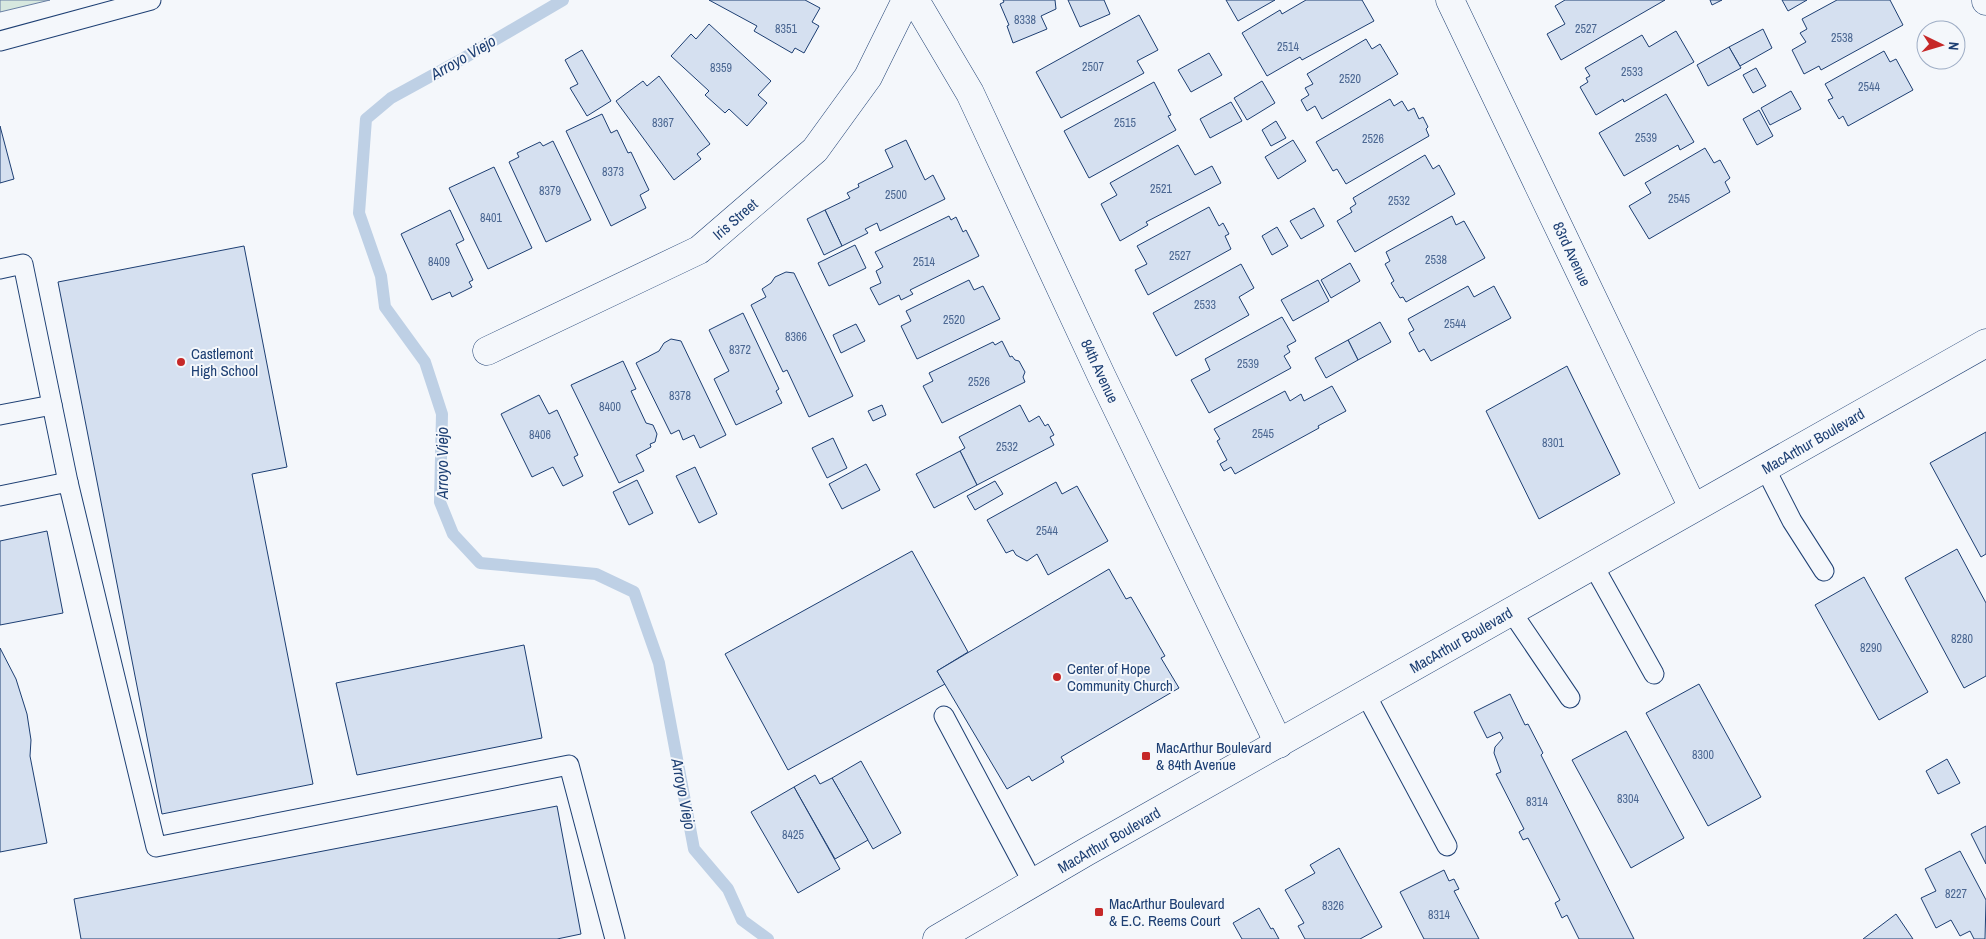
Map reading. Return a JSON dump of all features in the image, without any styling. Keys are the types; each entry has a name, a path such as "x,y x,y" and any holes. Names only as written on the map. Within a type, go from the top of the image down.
{"street":[{"name":"Iris Street","path":"487,351 699,250 815,150 868,77 906,0"},
{"name":"84th Avenue","path":"915,0 970,93 1102,377 1279,744"},
{"name":"83rd Avenue","path":"1450,0 1693,508"},
{"name":"MacArthur Boulevard","path":"938,939 1033,883 1366,696 1511,611 1986,343"}],"lane":[{"path":"0,41 151,0"},
{"path":"0,269 23,264 68,482 156,847 569,765 615,939"},
{"path":"0,415 52,405"},
{"path":"1765,468 1792,521 1824,571"},
{"path":"0,496 68,482"},
{"path":"1593,565 1654,674"},
{"path":"1511,611 1570,698"},
{"path":"1366,696 1447,846"},
{"path":"944,716 1033,883"}],"shaded area":[{"path":"0,0 50,0 0,12"}],"building":[{"path":"709,0 805,0 820,8 812,22 819,26 804,53 795,48 792,53 754,31 757,26"},
{"path":"1003,0 1055,0 1056,9 1041,16 1047,29 1013,43 1007,26 1009,25 1000,4 1004,2"},
{"path":"1068,0 1104,0 1110,14 1080,27"},
{"path":"1226,0 1275,0 1238,21"},
{"path":"1306,0 1362,0 1374,21 1302,60 1300,57 1267,76 1242,33 1280,10 1282,14"},
{"path":"1565,0 1665,0 1561,60 1547,34 1565,24 1555,6"},
{"path":"1710,0 1722,0 1712,5"},
{"path":"1782,0 1807,0 1788,11"},
{"path":"1837,0 1890,0 1903,25 1821,70 1819,66 1804,74 1792,50 1806,42 1800,33 1807,29 1802,19"},
{"path":"1139,15 1158,50 1137,61 1144,73 1061,118 1036,72"},
{"path":"709,24 771,81 758,95 767,103 747,126 729,109 725,113 705,95 709,91 671,56 691,34 696,39"},
{"path":"1763,29 1772,48 1740,66 1729,47"},
{"path":"1676,31 1694,62 1624,102 1623,99 1596,115 1580,87 1588,82 1586,78 1590,76 1585,68 1642,35 1649,47"},
{"path":"1366,39 1372,49 1380,44 1398,74 1322,119 1315,106 1307,111 1301,100 1309,95 1305,88 1313,84 1307,74"},
{"path":"1729,47 1741,68 1708,86 1697,65"},
{"path":"582,50 611,101 587,116 570,88 578,84 565,60"},
{"path":"1884,51 1890,62 1896,59 1913,90 1848,126 1843,116 1839,119 1828,100 1833,98 1825,84"},
{"path":"1209,53 1222,75 1191,92 1178,70"},
{"path":"1756,68 1766,86 1753,93 1743,75"},
{"path":"659,76 710,144 697,154 701,159 674,180 616,101 643,81 647,86"},
{"path":"1262,81 1275,103 1247,120 1234,98"},
{"path":"1154,82 1171,115 1168,116 1176,130 1089,178 1064,131"},
{"path":"1791,91 1801,109 1770,125 1761,108"},
{"path":"1666,94 1694,142 1680,150 1678,145 1624,176 1599,133"},
{"path":"1390,99 1394,106 1402,101 1408,111 1414,108 1419,119 1423,117 1428,127 1426,129 1429,136 1346,184 1337,169 1333,171 1316,142"},
{"path":"1231,102 1242,121 1210,138 1200,119"},
{"path":"1759,110 1773,136 1757,145 1743,119"},
{"path":"602,114 611,133 617,130 628,153 631,152 649,190 640,195 646,208 611,226 566,131"},
{"path":"1276,121 1286,138 1271,146 1262,130"},
{"path":"0,126 14,179 0,183"},
{"path":"906,140 925,180 933,175 945,199 880,231 877,223 865,229 868,233 842,246 825,210 850,198 847,193 859,187 858,184 893,167 885,150"},
{"path":"1293,140 1306,161 1278,179 1265,157"},
{"path":"553,141 591,220 546,242 509,162 519,157 517,153 540,142 543,146"},
{"path":"1178,145 1195,175 1212,166 1221,183 1146,222 1148,225 1120,241 1101,204 1117,195 1110,183"},
{"path":"1705,148 1714,163 1720,160 1730,178 1725,182 1730,192 1649,239 1629,206 1651,193 1645,183"},
{"path":"1425,155 1433,169 1439,165 1455,194 1355,252 1337,221 1352,212 1350,208 1356,204 1353,198"},
{"path":"494,167 532,248 488,269 449,188"},
{"path":"1209,207 1219,226 1223,223 1229,234 1225,236 1231,249 1148,295 1135,270 1147,264 1137,246"},
{"path":"1314,208 1324,226 1301,239 1290,221"},
{"path":"450,210 464,240 456,244 473,280 469,282 472,287 452,297 450,292 432,300 401,234"},
{"path":"825,210 842,246 824,255 807,219"},
{"path":"949,216 951,220 956,217 963,232 966,230 979,256 910,290 913,294 901,300 899,295 879,305 870,288 881,283 876,271 883,267 875,252"},
{"path":"1452,216 1456,225 1464,221 1485,258 1406,302 1403,297 1400,298 1391,283 1394,281 1385,264 1390,261 1386,252"},
{"path":"1277,227 1288,246 1272,255 1262,236"},
{"path":"855,245 866,268 829,286 818,263"},
{"path":"244,246 287,467 252,474 313,784 162,814 58,282"},
{"path":"1350,263 1360,281 1331,298 1321,280"},
{"path":"1241,264 1254,288 1239,297 1249,315 1176,356 1153,313"},
{"path":"786,272 794,273 853,396 809,417 787,370 783,372 751,305 766,297 762,289 771,283 775,277"},
{"path":"969,280 974,290 983,286 1000,319 917,359 901,326 911,321 906,311"},
{"path":"1318,280 1329,301 1293,321 1281,300"},
{"path":"1468,286 1474,297 1494,286 1511,318 1431,361 1424,349 1419,352 1409,333 1414,330 1408,319"},
{"path":"743,313 779,389 776,391 782,403 736,425 714,379 729,371 709,330"},
{"path":"1282,317 1296,341 1287,346 1290,352 1284,356 1291,368 1209,413 1191,380 1210,370 1205,359"},
{"path":"1380,322 1391,342 1358,360 1348,340"},
{"path":"856,324 865,341 841,353 833,335"},
{"path":"671,339 681,341 726,435 700,448 694,435 683,440 679,430 671,434 636,363 659,351 664,343"},
{"path":"1348,340 1358,360 1326,378 1315,358"},
{"path":"1002,341 1010,357 1012,356 1015,360 1019,361 1025,372 1023,377 1025,382 942,423 923,386 933,381 929,373 993,342 995,345"},
{"path":"623,361 636,389 631,391 646,423 653,425 657,434 655,442 650,444 651,447 636,455 644,471 619,483 571,385"},
{"path":"1567,366 1620,474 1539,519 1486,411"},
{"path":"1332,386 1346,411 1235,474 1231,467 1224,471 1220,464 1227,460 1217,441 1220,439 1214,429 1285,391 1290,401 1301,394 1304,401"},
{"path":"539,395 549,414 557,410 578,455 574,457 583,476 563,486 553,467 532,477 501,414"},
{"path":"882,405 886,415 873,421 868,411"},
{"path":"1020,405 1029,422 1039,416 1045,426 1048,424 1054,435 1050,437 1054,445 977,485 960,451 965,448 959,437"},
{"path":"1986,432 1986,554 1981,557 1930,463"},
{"path":"833,438 847,468 827,478 812,448"},
{"path":"960,451 977,485 934,508 916,474"},
{"path":"866,464 880,490 842,509 829,484"},
{"path":"695,467 717,514 699,523 676,476"},
{"path":"637,480 653,513 629,525 613,492"},
{"path":"995,481 1003,494 975,510 967,496"},
{"path":"1056,482 1062,494 1077,486 1108,541 1048,575 1037,554 1027,561 1016,555 1013,550 1006,553 987,520"},
{"path":"47,531 63,613 0,625 0,541"},
{"path":"1957,549 1986,603 1986,676 1964,688 1905,578"},
{"path":"912,551 968,652 937,671 945,684 788,770 725,654"},
{"name":"Center of Hope Community Church","path":"1109,569 1126,599 1131,597 1165,656 1161,658 1179,688 1061,757 1064,762 1032,781 1029,776 1007,789 937,671"},
{"path":"1864,577 1928,692 1879,720 1815,605"},
{"path":"524,645 542,738 357,775 336,683"},
{"path":"0,648 16,679 27,714 31,740 30,756 47,843 0,852"},
{"path":"1699,684 1761,797 1708,826 1646,713"},
{"path":"1510,694 1525,725 1528,724 1543,753 1541,755 1634,939 1579,939 1567,915 1562,918 1555,903 1560,900 1528,838 1523,840 1519,832 1524,829 1496,774 1501,772 1494,753 1495,747 1503,738 1500,732 1487,738 1474,712"},
{"path":"1626,731 1684,838 1631,868 1572,760"},
{"path":"1947,759 1960,783 1938,794 1926,771"},
{"path":"861,761 901,833 873,849 832,778"},
{"path":"815,775 820,784 832,778 868,840 835,859 794,787"},
{"path":"794,787 840,869 798,893 751,812"},
{"path":"557,806 581,934 557,939 81,939 74,899"},
{"path":"1986,826 1986,864 1971,834"},
{"path":"1339,848 1382,927 1360,939 1305,939 1298,926 1304,923 1285,890 1315,873 1310,865"},
{"path":"1960,851 1986,900 1985,939 1974,939 1970,931 1960,936 1951,920 1936,928 1921,898 1936,891 1925,869"},
{"path":"1444,870 1449,881 1454,879 1459,889 1454,891 1479,939 1424,939 1400,892"},
{"path":"1259,908 1279,939 1242,939 1233,923"},
{"path":"1896,914 1913,939 1863,939"}],"waterway":[{"name":"Arroyo Viejo","path":"563,0 391,98 366,119 359,213 381,276 385,307 425,362 442,414 440,502 453,534 480,563 596,574 634,592 659,663 694,849 728,889 742,920 768,939"}],"place":[{"name":"Castlemont High School","path":"181,362"},
{"name":"Center of Hope Community Church","path":"1057,677"},
{"name":"MacArthur Boulevard & 84th Avenue","path":"1146,756"},
{"name":"MacArthur Boulevard & E.C. Reems Court","path":"1099,912"}]}
